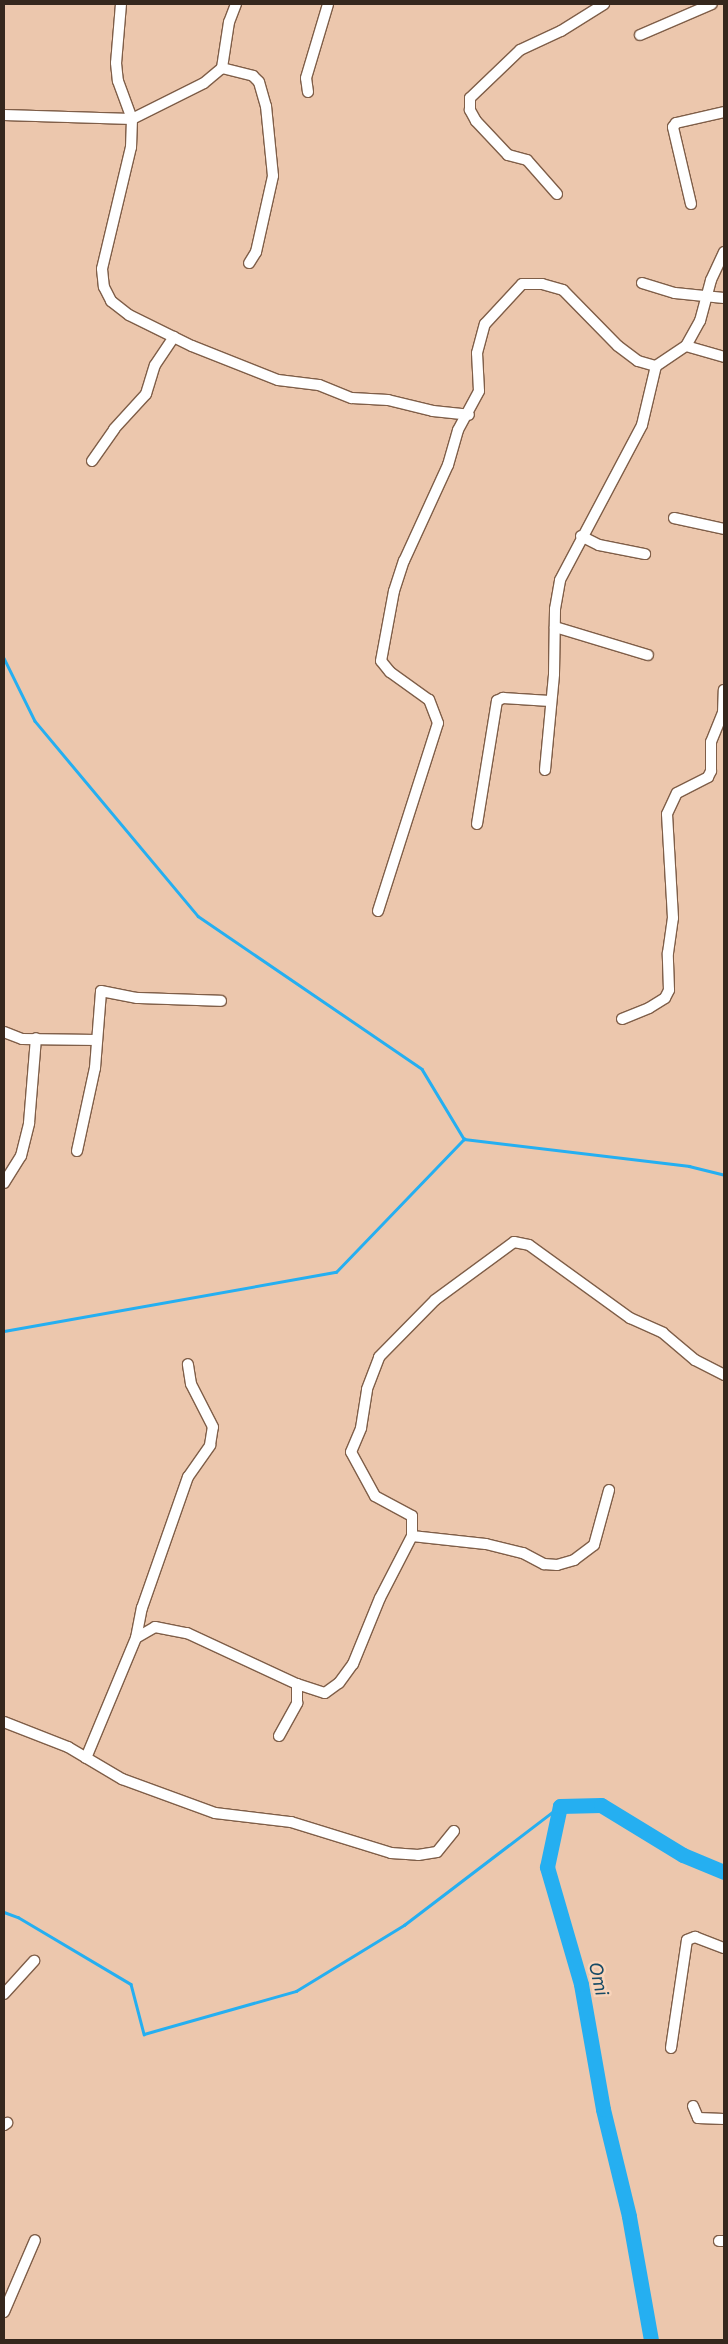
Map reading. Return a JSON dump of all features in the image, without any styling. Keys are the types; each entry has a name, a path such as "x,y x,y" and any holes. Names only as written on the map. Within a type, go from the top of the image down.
{"street":[{"path":"121,4 116,63 118,81 132,119 130,147 102,269 104,287 111,301 129,316 174,337 278,380 319,385 352,398 388,400 469,415"},
{"path":"4,115 132,119 204,83 222,68 232,4"},
{"path":"308,92 306,78 328,4"},
{"path":"557,194 527,160 511,157 502,148 476,121 468,104 470,98 520,50 561,31 604,4"},
{"path":"640,35 712,4"},
{"path":"222,68 253,76 259,82 266,106 272,185 256,252 249,263"},
{"path":"691,204 673,128 676,123 724,112"},
{"path":"545,770 560,580 581,536 642,425 656,366 686,346 700,322 716,265 724,252"},
{"path":"642,282 675,293 724,298"},
{"path":"378,911 438,723 429,700 390,672 381,661 394,591 404,561 448,465 458,430 469,415 479,391 478,353 485,324 522,284 542,284 563,290 618,346 638,361 656,366"},
{"path":"92,461 114,429 146,394 158,358 174,337"},
{"path":"686,346 724,357"},
{"path":"674,518 724,529"},
{"path":"581,536 599,546 645,554"},
{"path":"555,627 648,655"},
{"path":"622,1019 649,1008 665,998 669,990 668,953 673,918 667,814 677,793 708,777 711,772 711,742 723,713 724,690"},
{"path":"477,824 497,701 503,698 550,701"},
{"path":"77,1151 95,1068 100,991 137,998 221,1001"},
{"path":"4,1032 22,1039 97,1040"},
{"path":"4,1183 21,1156 29,1123 36,1038"},
{"path":"136,1638 156,1627 187,1633 297,1684 325,1693 339,1683 353,1664 380,1598 412,1536 412,1516 375,1496 351,1452 361,1428 367,1389 379,1357 399,1334 434,1300 514,1242 529,1245 623,1313 662,1333 695,1360 724,1375"},
{"path":"86,1758 136,1638 142,1608 188,1477 210,1445 213,1427 191,1384 188,1364"},
{"path":"412,1536 486,1544 523,1554 544,1564 557,1565 574,1560 594,1545 610,1490"},
{"path":"279,1736 297,1703 297,1684"},
{"path":"4,1722 68,1747 122,1779 215,1813 291,1822 392,1853 437,1852 454,1831"},
{"path":"671,2048 687,1940 695,1937 724,1948"},
{"path":"4,1994 34,1961"},
{"path":"693,2106 698,2118 724,2119"},
{"path":"4,2312 35,2240"}],"waterway":[{"path":"4,658 35,721 198,916 422,1069 464,1139"},
{"path":"4,1331 336,1272 464,1139 689,1166 724,1175"},
{"name":"Omi","path":"651,2340 629,2216 603,2109 581,1984 547,1867 560,1806 601,1805 683,1855 724,1872"},
{"path":"4,1912 18,1917 131,1984 144,2034 296,1991 404,1925 560,1806"}]}
